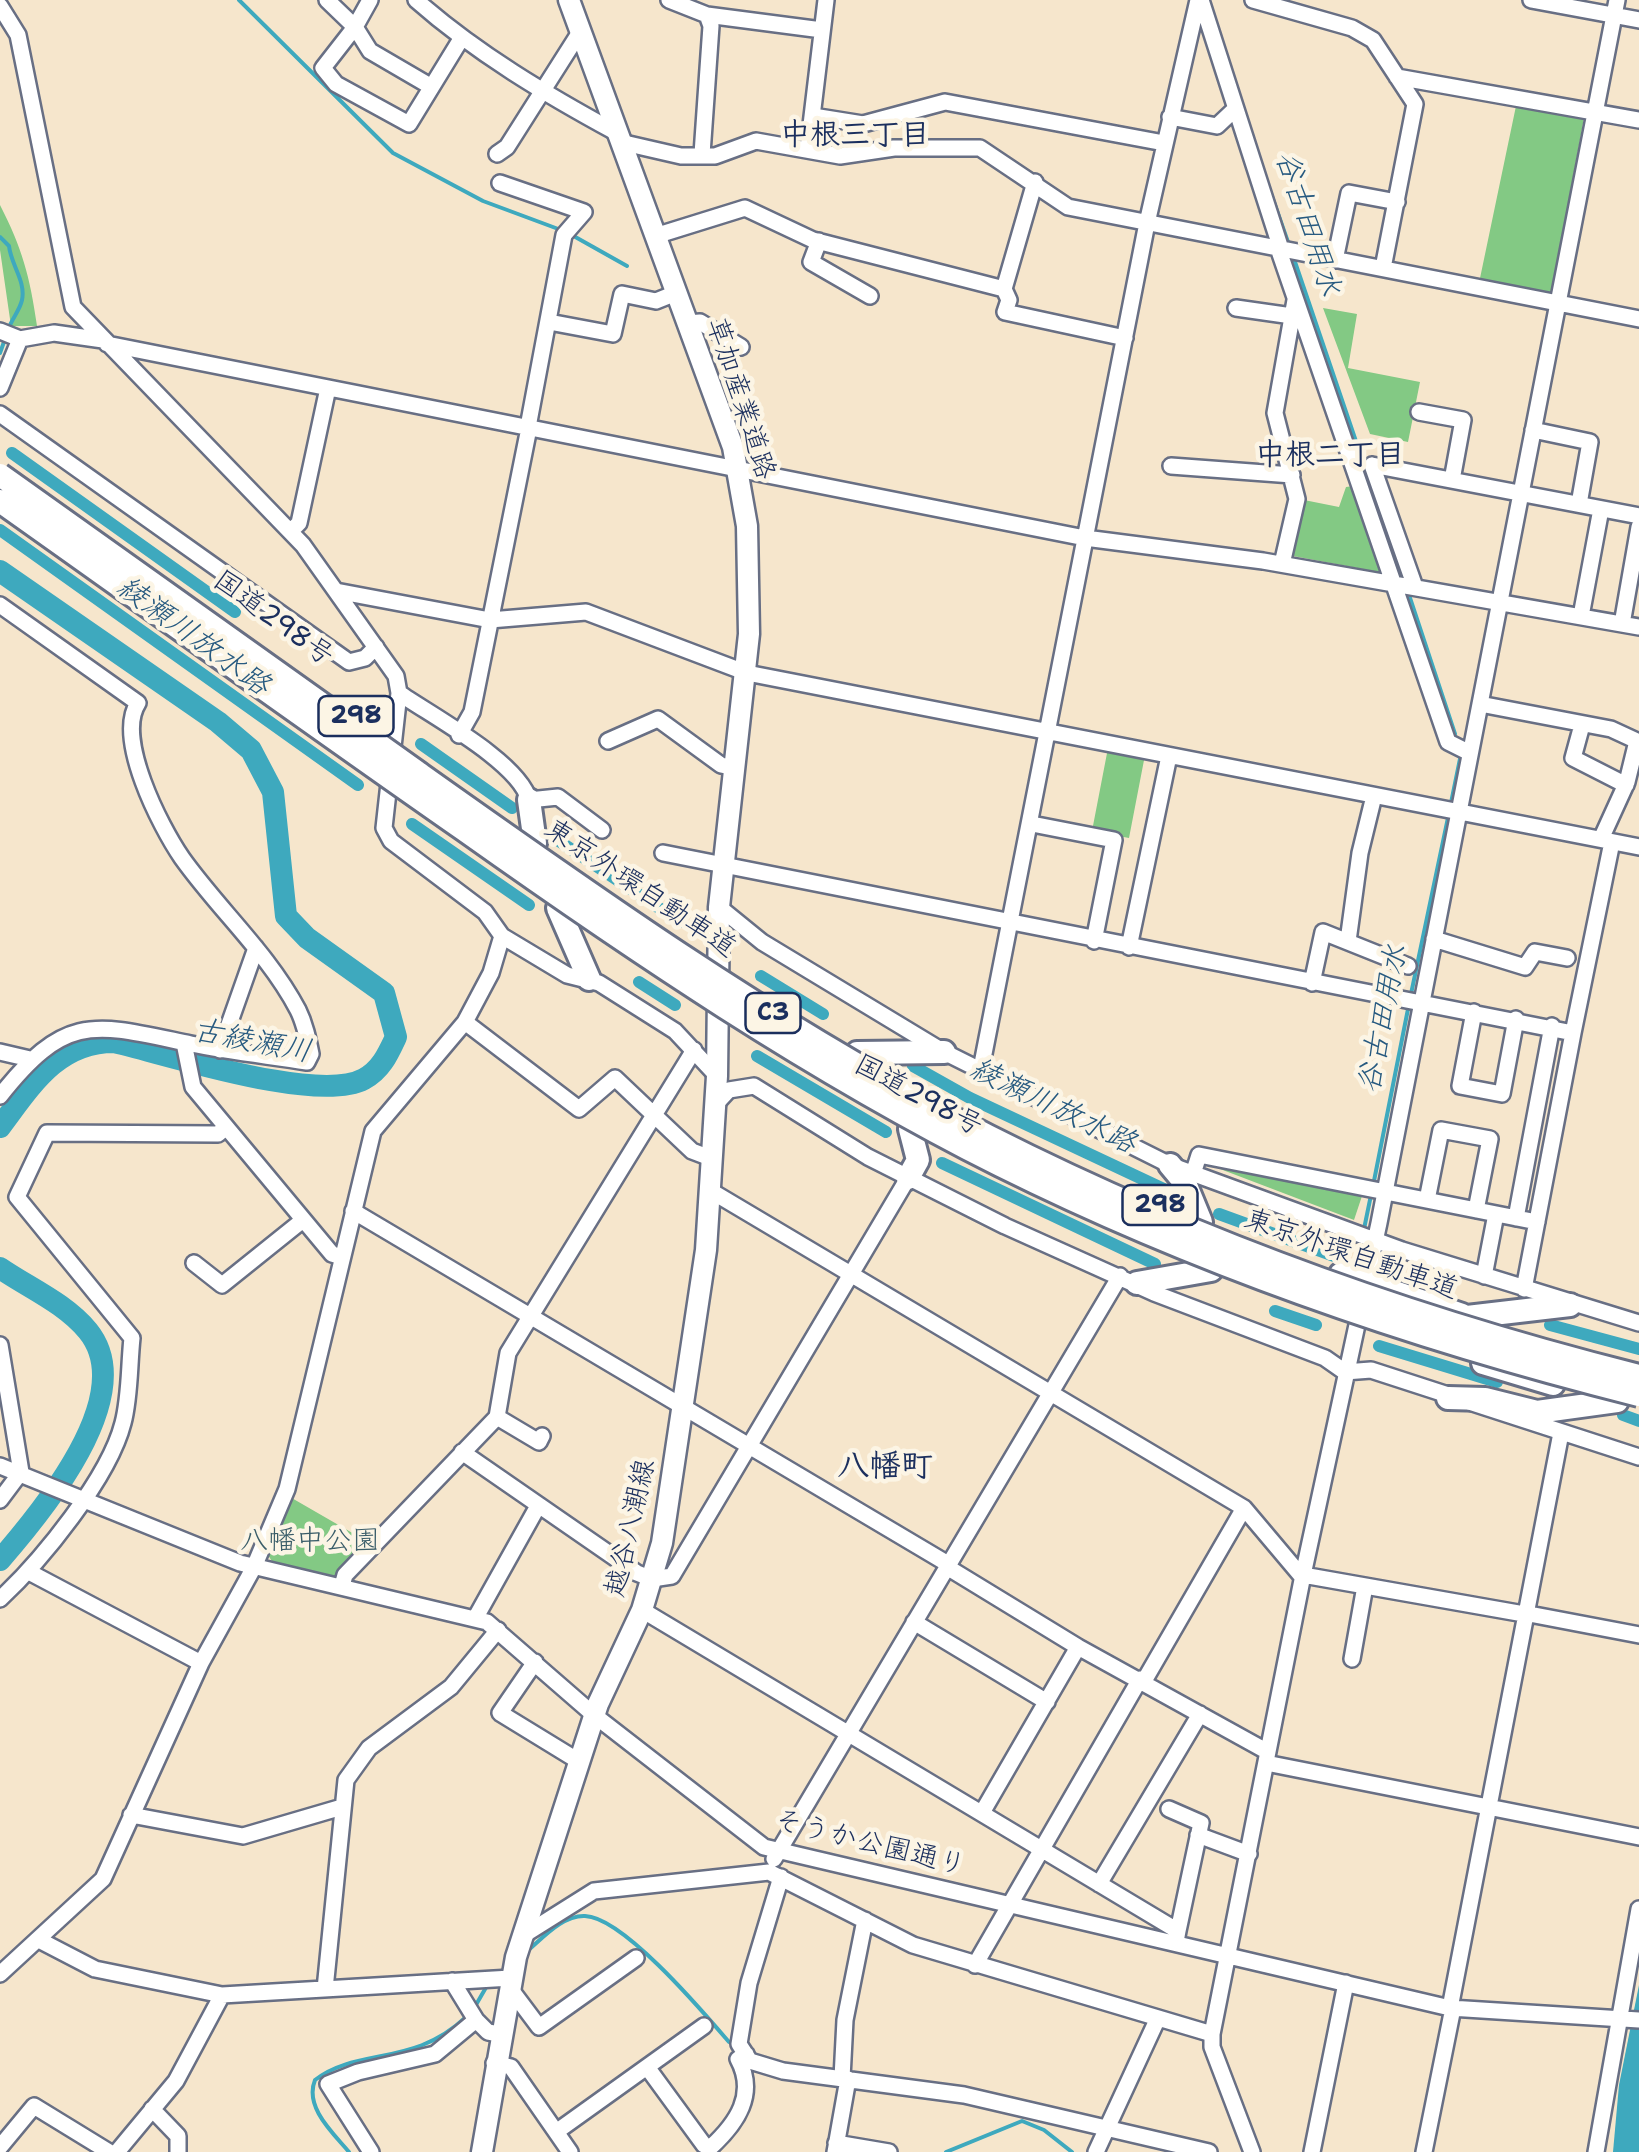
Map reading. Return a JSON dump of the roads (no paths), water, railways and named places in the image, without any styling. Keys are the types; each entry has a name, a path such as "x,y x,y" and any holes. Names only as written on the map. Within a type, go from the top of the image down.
{"highway":[{"name":"国道298号","path":"0,463 535,843 716,965 857,1052 988,1124 1200,1222 1468,1317 1639,1366"},
{"name":"東京外環自動車道","path":"0,475 635,925 812,1038 928,1104 1083,1182 1225,1243 1375,1298 1639,1376"},
{"name":"東京外環自動車道","path":"0,501 580,912 728,1009 928,1127 1062,1195 1218,1263 1632,1401"},
{"name":"国道298号","path":"0,514 558,908 716,1014 910,1129 1035,1192 1211,1270 1356,1323 1632,1401"},
{"path":"528,800 535,843"},
{"path":"558,908 589,979"},
{"path":"857,1052 944,1052"},
{"path":"908,1178 918,1160 910,1129"},
{"path":"1170,1165 1185,1183 1200,1222"},
{"path":"1129,1279 1211,1270"},
{"path":"1468,1317 1570,1305"},
{"path":"1448,1398 1495,1400 1537,1412 1632,1401"}],"main road":[{"name":"草加産業道路","path":"568,0 738,470 749,551 746,672 719,908 716,1014"},
{"name":"越谷八潮線","path":"482,2152 499,2034 524,1934 594,1714 642,1610 652,1579 683,1404 711,1191 716,1014"}],"street":[{"path":"327,0 355,28 370,51 430,86"},
{"path":"370,0 355,28 322,68 336,84 409,124 461,38"},
{"path":"416,0 461,38 542,91 619,138 669,155 715,156 756,141 840,156 894,148 980,148 1068,206 1639,318"},
{"path":"668,0 707,16 822,30"},
{"path":"808,150 826,0"},
{"path":"1199,0 1280,248 1294,307 1448,742 1470,754"},
{"path":"981,1069 1147,223 1199,0"},
{"path":"1253,0 1352,28 1373,40 1414,104 1384,268"},
{"path":"1531,0 1615,8 1639,20"},
{"path":"0,6 73,307 291,531 396,676 399,693 382,815 391,842 485,912 502,936 567,975 589,979 675,1031 717,1076"},
{"path":"1252,2152 1212,2048 1212,2034 1345,1372 1385,1193 1615,8"},
{"path":"702,154 711,26 707,16"},
{"path":"497,154 507,148 580,32"},
{"path":"1397,78 1639,120"},
{"path":"813,116 862,124 946,102 1164,143"},
{"path":"1170,117 1217,126 1234,110"},
{"path":"1034,182 1004,290 1009,300 1005,312 1124,338"},
{"path":"459,734 472,712 564,235 584,212 500,183"},
{"path":"1336,260 1349,193 1397,202"},
{"path":"655,236 745,208 820,241 1004,290"},
{"path":"820,241 811,262 870,296"},
{"path":"549,322 613,334 622,294 656,300 676,293"},
{"path":"1236,308 1294,307"},
{"path":"1282,564 1297,499 1275,413 1294,307"},
{"path":"687,323 700,322 740,347"},
{"path":"0,332 20,339 54,333 105,342 1085,538 1282,564 1639,627"},
{"path":"0,388 20,339"},
{"path":"291,531 300,523 328,388"},
{"path":"1419,412 1463,420 1452,480"},
{"path":"0,414 349,662 365,658 376,647"},
{"path":"1533,430 1590,442 1579,504"},
{"path":"1415,587 1372,465 1639,516"},
{"path":"1171,466 1292,475"},
{"path":"1581,616 1601,509"},
{"path":"1622,624 1639,527"},
{"path":"336,591 490,620 586,612 746,672 1128,750 1639,847"},
{"path":"0,605 138,702 133,710 131,746 151,795 181,856 256,948 298,1011 311,1054 308,1062 184,1046 108,1027 79,1030 30,1059 0,1096"},
{"path":"399,693 517,776 528,800 558,797 602,830"},
{"path":"1480,704 1611,729 1636,740 1626,786 1606,840 1574,1033 1524,1289"},
{"path":"608,740 658,719 721,765 734,768"},
{"path":"1582,725 1573,758 1626,786"},
{"path":"1128,948 1169,756"},
{"path":"1348,941 1360,853 1374,796"},
{"path":"1032,824 1114,840 1094,940"},
{"path":"663,853 1128,948 1574,1033"},
{"path":"719,908 762,942 944,1052 1170,1165 1374,1241 1570,1305 1639,1322"},
{"path":"1312,983 1323,932 1408,966"},
{"path":"0,1974 41,1941 103,1879 201,1662 254,1567 287,1490 373,1132 465,1022 491,973 502,936"},
{"path":"1434,940 1525,967 1535,952 1567,958"},
{"path":"220,1050 256,948"},
{"path":"1474,1012 1460,1086 1502,1094 1516,1019"},
{"path":"465,1022 579,1109 615,1078 692,1151 713,1159"},
{"path":"1516,1218 1552,1026"},
{"path":"184,1046 194,1087 332,1254 342,1257"},
{"path":"342,1586 345,1574 497,1417 508,1354 694,1050"},
{"path":"0,1052 30,1059"},
{"path":"716,1105 729,1090 754,1086 908,1178 1246,1330 1325,1358 1345,1372 1372,1370 1448,1398 1639,1457"},
{"path":"0,1600 29,1572 123,1425 132,1338 17,1197 47,1133 218,1134 226,1127"},
{"path":"1427,1200 1441,1130 1458,1133 1490,1140 1476,1210"},
{"path":"1193,1174 1199,1155 1537,1222"},
{"path":"462,1452 652,1579 672,1576 908,1178"},
{"path":"711,1191 1244,1508 1303,1577 1639,1635"},
{"path":"353,1211 752,1445 1078,1647 1142,1680 1268,1758 1639,1837"},
{"path":"1484,1276 1496,1214"},
{"path":"194,1263 222,1284 303,1220"},
{"path":"1129,1279 1050,1392 777,1850 739,2044 750,2060 783,2071 964,2095 1209,2152"},
{"path":"0,1345 27,1474 0,1500"},
{"path":"497,1417 538,1442 542,1436"},
{"path":"1424,2152 1560,1433"},
{"name":"そうか公園通り","path":"0,1466 254,1567 476,1617 498,1630 594,1714 758,1843 777,1850 1009,1904 1177,1936 1230,1956 1452,2008 1511,2015 1626,2018"},
{"path":"476,1617 538,1506"},
{"path":"975,1965 1040,1848 1244,1508"},
{"path":"29,1572 201,1662"},
{"path":"1352,1659 1364,1586"},
{"path":"642,1610 984,1811 1177,1936 1201,1823 1169,1809"},
{"path":"914,1622 1047,1702"},
{"path":"325,1989 346,1780 369,1748 451,1687 498,1630"},
{"path":"984,1811 1078,1647"},
{"path":"535,1662 500,1712 580,1762"},
{"path":"1099,1884 1200,1714"},
{"path":"132,1815 242,1836 342,1807"},
{"path":"1198,1835 1248,1854"},
{"path":"524,1934 594,1891 774,1874 913,1946 1212,2034"},
{"path":"1596,2152 1626,2018 1639,1909"},
{"path":"865,1920 844,2020 845,2079 836,2147 888,2152"},
{"path":"41,1941 95,1968 222,1995 452,1980 510,1982 539,2028 636,1958"},
{"path":"452,1980 472,2014 488,2032 499,2034"},
{"path":"1312,2152 1346,1983"},
{"path":"117,2152 176,2081 222,1995"},
{"path":"371,2152 328,2084 347,2075 435,2054 472,2014"},
{"path":"1096,2152 1158,2018"},
{"path":"556,2132 704,2026"},
{"path":"647,2067 704,2145 711,2146 733,2127 741,2112 747,2083 738,2059 746,2054"},
{"path":"494,2063 511,2067 570,2152"},
{"path":"10,2146 34,2106 109,2152"},
{"path":"152,2109 178,2136 178,2152"}],"water":[{"path":"1639,1985 1639,2152 1613,2152 1619,2085"}],"waterway":[{"path":"239,0 393,153 483,201 561,230"},
{"name":"谷古田用水","path":"1269,188 1289,245"},
{"path":"570,234 627,266"},
{"path":"0,237 9,246 23,293 8,330"},
{"name":"谷古田用水","path":"1294,259 1363,462"},
{"path":"0,353 5,339"},
{"name":"綾瀬川放水路","path":"12,453 235,612"},
{"name":"谷古田用水","path":"1367,475 1400,572"},
{"name":"綾瀬川放水路","path":"0,530 358,785"},
{"name":"古綾瀬川","path":"0,571 218,722 251,750 273,792 286,916 307,938 384,993 396,1037 375,1071 364,1079 342,1085 279,1081 114,1042 94,1044 76,1050 47,1069 0,1127"},
{"name":"谷古田用水","path":"1410,598 1455,734"},
{"name":"綾瀬川放水路","path":"421,744 512,808"},
{"name":"谷古田用水","path":"1451,803 1460,759"},
{"name":"谷古田用水","path":"1411,994 1449,813"},
{"name":"綾瀬川放水路","path":"412,824 529,905"},
{"name":"綾瀬川放水路","path":"553,837 680,922"},
{"name":"綾瀬川放水路","path":"761,976 823,1014"},
{"name":"綾瀬川放水路","path":"639,982 675,1005"},
{"name":"谷古田用水","path":"1373,1186 1409,1004"},
{"name":"綾瀬川放水路","path":"757,1056 886,1132"},
{"name":"綾瀬川放水路","path":"913,1066 970,1098 1170,1192"},
{"name":"綾瀬川放水路","path":"942,1163 1155,1264"},
{"name":"谷古田用水","path":"1364,1229 1371,1195"},
{"name":"綾瀬川放水路","path":"1219,1214 1337,1257"},
{"name":"谷古田用水","path":"1358,1264 1362,1244"},
{"name":"古綾瀬川","path":"0,1268 58,1304 88,1331 101,1357 102,1387 94,1419 79,1452 60,1484 0,1560"},
{"name":"綾瀬川放水路","path":"1400,1278 1436,1289"},
{"name":"綾瀬川放水路","path":"1275,1311 1316,1325"},
{"name":"綾瀬川放水路","path":"1550,1325 1639,1349"},
{"name":"綾瀬川放水路","path":"1379,1346 1497,1382"},
{"name":"綾瀬川放水路","path":"1623,1415 1639,1421"},
{"name":"古綾瀬川","path":"526,1952 568,1919 585,1916 601,1921 662,1968 729,2042"},
{"name":"古綾瀬川","path":"473,2010 488,1984"},
{"name":"古綾瀬川","path":"349,2152 317,2110 313,2100 315,2080 349,2063 427,2043 466,2017"},
{"name":"古綾瀬川","path":"946,2152 1022,2121 1044,2130 1072,2152"}],"district":[{"name":"中根三丁目","path":"855,136"},
{"name":"中根二丁目","path":"1330,456"},
{"name":"八幡町","path":"885,1468"}],"park label":[{"name":"八幡中公園","path":"310,1542"}]}
